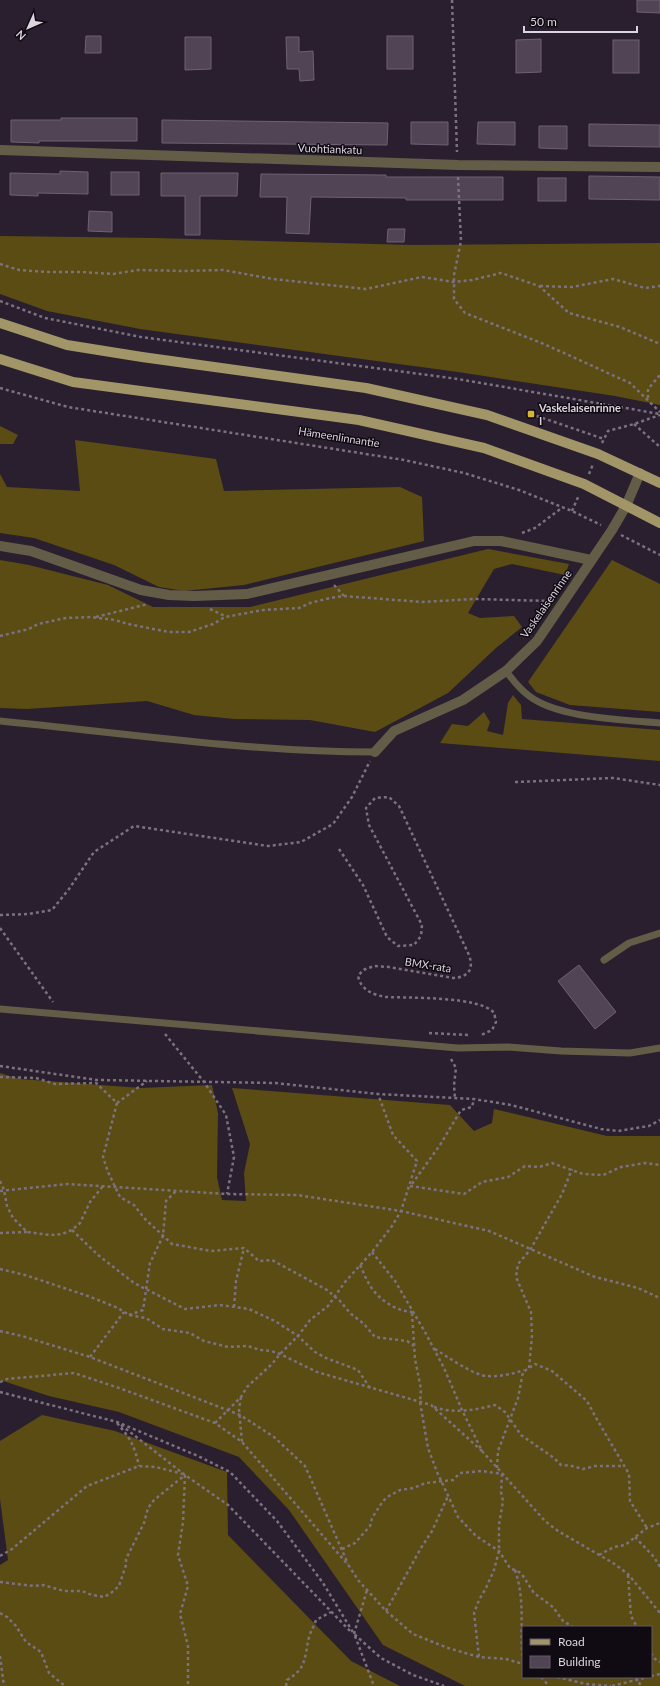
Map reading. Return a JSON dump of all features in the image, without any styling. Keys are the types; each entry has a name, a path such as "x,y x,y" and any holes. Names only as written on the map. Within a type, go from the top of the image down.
{"main road":[{"path":"0,323 67,345 142,357 366,388 487,415 598,454 660,483"},
{"name":"Hämeenlinnantie","path":"0,359 72,382 360,420 484,448 584,484 660,523"}],"street":[{"name":"Vuohtiankatu","path":"0,150 458,165 660,167"},
{"name":"Vaskelaisenrinne","path":"375,752 394,731 463,700 506,671 537,641 612,530 626,506 640,473"},
{"path":"0,546 31,551 141,590 169,595 194,596 247,594 474,541 501,541 591,560"}],"lane":[{"path":"506,671 520,689 537,701 560,710 597,717 660,723"},
{"path":"0,721 197,742 329,752 375,752"},
{"path":"604,960 629,943 660,933"},
{"path":"0,1009 62,1016 441,1047 508,1047 561,1051 630,1053 660,1048"}],"path":[{"path":"452,0 461,241 454,282 454,299 465,313 544,344 630,382 648,398 660,414"},
{"path":"0,264 19,270 113,274 138,270 223,270 273,279 366,289 422,277 454,282 472,280 501,273 539,286 572,287 613,278 645,288 660,286"},
{"path":"539,286 569,313 620,327 660,344"},
{"path":"0,301 45,318 141,337 458,379 660,414"},
{"path":"648,398 648,389 660,374"},
{"name":"Hämeenlinnantie","path":"0,388 68,407 404,460 464,473 519,490 563,507 660,555"},
{"path":"531,414 604,439 608,431 634,424 660,414"},
{"path":"634,424 660,447"},
{"path":"521,533 535,528 563,507"},
{"path":"96,617 152,629 183,632 213,624 225,617 263,610 299,608 316,601 344,596 422,602 474,599 564,602"},
{"path":"0,636 29,629 38,624 66,618 96,617 151,604"},
{"path":"0,915 29,914 52,910 69,889 94,852 134,826 183,835 268,846 301,842 333,824 352,797 375,752"},
{"path":"515,782 613,778 660,785"},
{"name":"BMX-rata","path":"339,849 363,885 387,937 398,946 414,945 421,936 422,925 369,825 366,808 375,798 389,797 399,806 472,963 470,970 461,977 453,978 388,966 374,966 363,970 358,976 360,984 366,990 386,997 456,1000 476,1003 487,1008 494,1014 496,1022 492,1030 479,1035"},
{"path":"0,928 62,1016"},
{"path":"156,1023 204,1082 226,1115 234,1157 227,1194"},
{"path":"421,1032 474,1036"},
{"path":"441,1047 451,1057 456,1068 454,1085 455,1099"},
{"path":"0,1066 97,1080 275,1083 378,1094 474,1099 511,1104 601,1129 618,1131 649,1126 660,1120"},
{"path":"0,1077 36,1078 55,1084 96,1083 117,1103"},
{"path":"148,1081 117,1103 103,1157 114,1186 120,1197 134,1205 172,1244 211,1251 244,1248 259,1261 272,1260 321,1287 335,1297 375,1337 406,1341 414,1346"},
{"path":"215,1423 241,1397 247,1387 272,1364 298,1336 310,1320 328,1306 345,1282 372,1252 392,1226 401,1211 417,1161 393,1135 378,1094"},
{"path":"410,1186 440,1145 461,1110 472,1107 474,1099"},
{"path":"410,1186 464,1194 482,1182 508,1177 525,1166 539,1167 552,1162 583,1174 603,1175 621,1167 645,1163 660,1165"},
{"path":"529,1368 532,1336 531,1312 516,1277 518,1264 530,1250 562,1194 572,1169"},
{"path":"0,1181 4,1190 7,1206 13,1218 27,1232"},
{"path":"0,1191 67,1184 227,1194 297,1195 401,1211 489,1231 595,1277 638,1288 660,1298"},
{"path":"0,1232 27,1232 50,1235 62,1234 72,1230 80,1223 90,1202 103,1186"},
{"path":"129,1315 143,1310 150,1262 163,1236 166,1201 178,1190"},
{"path":"72,1230 104,1259 134,1283 185,1309 220,1305 248,1309 275,1321 298,1336 315,1352 326,1358 358,1370 370,1388"},
{"path":"234,1307 236,1281 244,1248"},
{"path":"372,1252 395,1281 433,1347 482,1451"},
{"path":"360,1265 374,1292 402,1312 412,1312"},
{"path":"0,1269 51,1283 105,1302 129,1315 146,1318 162,1329 190,1333 204,1341 228,1347 248,1346 280,1354 317,1372 431,1405 443,1410 470,1410 495,1405 505,1412 509,1420 521,1435 554,1458 561,1465 583,1469 594,1466 625,1466"},
{"path":"90,1357 124,1312"},
{"path":"412,1312 415,1359 421,1389 420,1402 428,1448 441,1481 458,1517 476,1536 498,1551 510,1568 521,1573 534,1592 552,1607 563,1621 571,1626"},
{"path":"0,1331 22,1336 90,1357 229,1409 274,1437 305,1466 349,1566"},
{"path":"433,1347 448,1358 486,1376 507,1376 529,1368"},
{"path":"497,1468 498,1451 518,1398 523,1372 535,1364 552,1371 587,1401 630,1474 630,1502 647,1528"},
{"path":"0,1382 8,1379 74,1373 127,1390 215,1423 242,1442 349,1566 367,1590 386,1611 413,1634 448,1648 479,1657 506,1659 522,1663"},
{"path":"0,1392 117,1422 198,1456 230,1472 277,1521 323,1583 354,1634 374,1686"},
{"path":"241,1397 240,1415 242,1442"},
{"path":"431,1405 482,1451 545,1521 558,1531 628,1574 660,1613"},
{"path":"117,1422 131,1440 139,1466"},
{"path":"117,1422 185,1475 228,1505 331,1612 381,1658 413,1675 444,1686"},
{"path":"0,1556 12,1549 87,1486 139,1466 156,1467 185,1475"},
{"path":"342,1549 355,1543 370,1526 372,1518 383,1501 400,1490 441,1481 454,1480 460,1473 482,1471 502,1474"},
{"path":"479,1657 474,1613 494,1570 498,1551 499,1525 503,1501 501,1492 502,1474"},
{"path":"0,1582 34,1586 43,1585 64,1591 82,1591 92,1595 104,1597 111,1593 119,1586 126,1565 126,1559 144,1523 148,1508 161,1493 185,1475"},
{"path":"185,1475 183,1522 178,1555 188,1586 180,1614 188,1646 188,1686"},
{"path":"386,1611 421,1548 432,1532 448,1496"},
{"path":"599,1555 614,1547 625,1545 647,1528 660,1522"},
{"path":"635,1537 654,1557 660,1567"},
{"path":"515,1570 520,1584 523,1611 523,1626"},
{"path":"628,1574 632,1616 637,1626"},
{"path":"354,1634 367,1590"},
{"path":"286,1686 286,1680 296,1674 303,1667 310,1635 316,1620 331,1612"},
{"path":"0,1613 7,1617 16,1626 26,1642 41,1652 49,1673 65,1686"},
{"path":"652,1654 655,1659 660,1662"},
{"path":"0,1656 4,1686"},
{"path":"542,1678 549,1686"},
{"path":"565,1678 586,1684 611,1686 637,1678 641,1686"}],"shaded area":[{"path":"0,236 155,238 412,245 660,243 660,405 615,396 458,372 140,329 47,311 0,294"},
{"path":"0,426 18,435 13,444 0,444"},
{"path":"75,440 216,459 224,491 400,487 422,497 424,541 244,585 184,591 159,587 114,565 34,538 0,533 0,474 7,487 80,491"},
{"path":"488,549 569,564 565,575 512,564 494,569 468,613 480,618 514,616 522,627 496,648 448,693 375,732 310,720 234,719 194,715 147,701 27,709 0,708 0,560 29,565 108,585 153,607 250,607"},
{"path":"612,560 660,584 660,712 570,705 536,692 528,682"},
{"path":"513,695 521,705 522,719 660,730 660,761 440,743 452,724 468,726 484,712 490,722 487,731 503,735 508,703"},
{"path":"0,1073 20,1079 141,1088 212,1085 218,1113 217,1177 222,1200 246,1201 244,1173 250,1144 232,1088 450,1105 474,1131 492,1123 494,1109 607,1136 660,1136 660,1686 465,1686 383,1645 289,1510 239,1457 119,1412 49,1396 0,1380"},
{"path":"42,1415 115,1431 227,1472 228,1535 351,1661 400,1686 0,1686 0,1565 8,1560 0,1499 0,1441"}],"building":[{"path":"637,0 660,0 660,13 637,12"},
{"path":"86,36 101,36 101,53 85,53"},
{"path":"387,36 413,36 413,69 387,69"},
{"path":"185,37 211,37 211,69 185,70"},
{"path":"286,37 299,37 299,52 313,51 314,80 300,81 299,69 287,69"},
{"path":"541,39 541,72 516,73 516,40"},
{"path":"613,40 639,40 639,73 613,73"},
{"path":"61,118 137,118 137,141 39,141 39,143 11,142 11,120 61,120"},
{"path":"162,120 388,123 387,145 162,143"},
{"path":"411,122 448,122 448,145 411,144"},
{"path":"478,122 515,122 515,145 477,144"},
{"path":"589,124 660,125 660,147 589,146"},
{"path":"539,126 567,126 567,149 539,148"},
{"path":"60,171 88,172 88,194 38,193 38,196 10,195 10,173 60,174"},
{"path":"111,172 139,172 139,195 111,195"},
{"path":"161,173 238,173 237,196 200,196 200,235 185,235 185,196 161,196"},
{"path":"261,174 386,175 386,177 503,177 503,200 406,200 406,198 311,197 309,234 286,233 287,197 260,197"},
{"path":"589,176 660,177 660,200 589,199"},
{"path":"538,178 566,178 566,201 538,201"},
{"path":"89,211 112,212 112,232 88,231"},
{"path":"388,229 405,229 404,242 387,242"},
{"path":"579,965 616,1012 595,1029 558,981"}],"place":[{"name":"Vaskelaisenrinne I","path":"531,414"}]}
